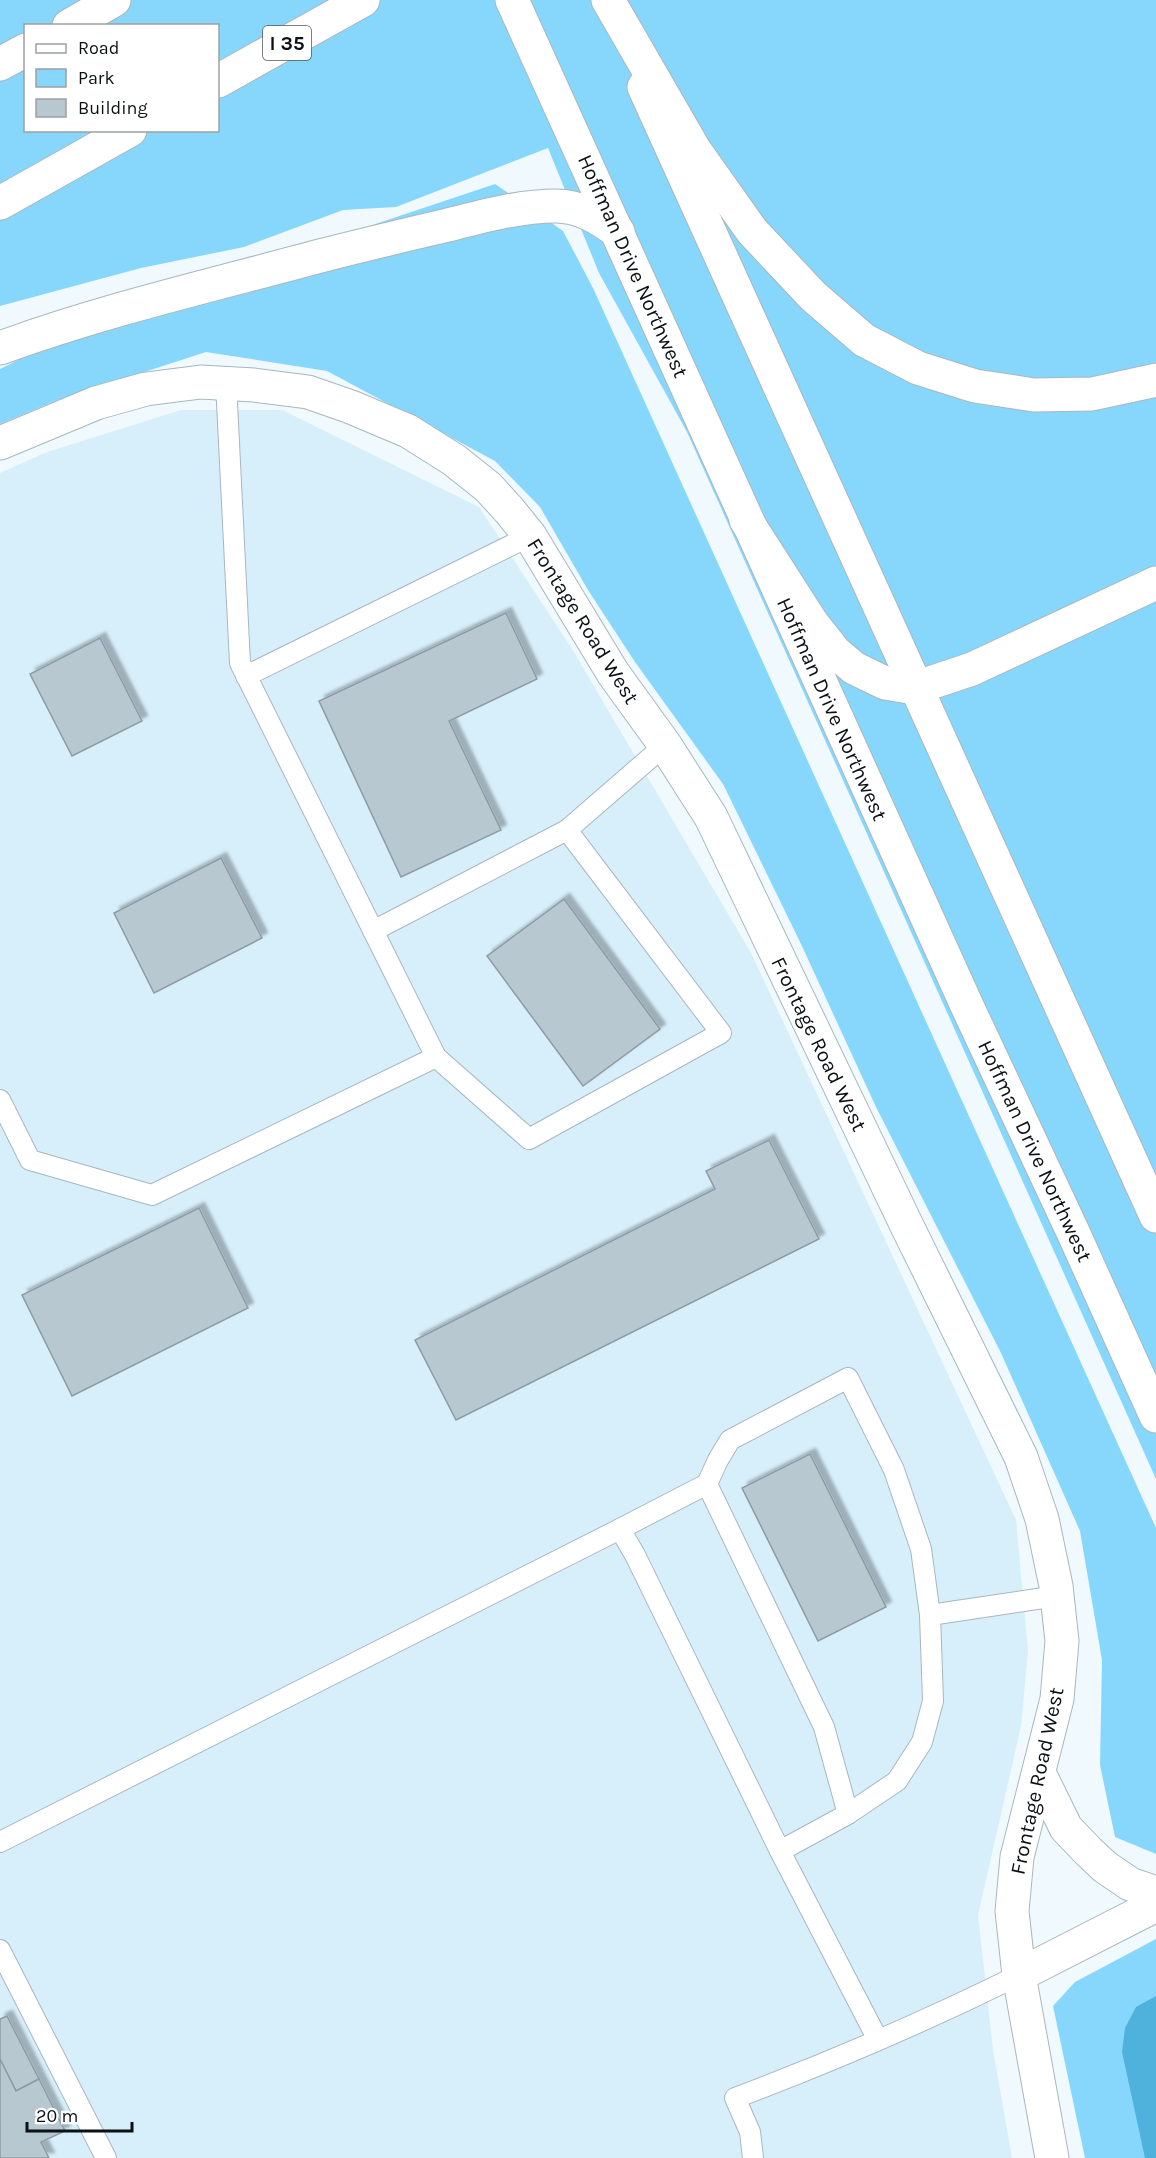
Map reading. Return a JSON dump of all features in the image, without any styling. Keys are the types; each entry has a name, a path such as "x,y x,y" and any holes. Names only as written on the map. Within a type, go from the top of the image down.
{"main road":[{"path":"72,24 114,0"},
{"name":"Hoffman Drive Northwest","path":"512,0 746,520 1156,1416"},
{"path":"606,0 694,149 752,231 813,296 864,340 918,368 975,386 1034,395 1092,394 1156,380"},
{"path":"606,0 915,688 1156,1216"},
{"name":"I 35","path":"219,80 360,2"},
{"path":"0,64 24,51"},
{"path":"0,203 126,132"},
{"path":"0,348 116,311 350,248 530,208 558,206 580,210 597,217 618,232"},
{"name":"Frontage Road West","path":"0,443 96,403 146,388 201,382 254,385 308,392 408,431 454,460 488,488 530,536 613,673 665,746 711,817 908,1228 1021,1457 1042,1519 1057,1596 1062,1641 1057,1699 1017,1857 1012,1911 1019,1976 1053,2158"},
{"path":"746,520 812,623 835,652 854,668 885,683 915,688 972,669 1156,583"},
{"path":"1039,1773 1066,1828 1089,1852 1130,1884 1156,1893"},
{"path":"1019,1976 1156,1905"}],"lane":[{"path":"226,383 240,663 436,1057 529,1139 721,1033 567,830"},
{"path":"246,676 530,536"},
{"path":"373,930 567,830 665,746"},
{"path":"0,1100 30,1160 152,1195 436,1057"},
{"path":"0,1842 707,1484 730,1440 848,1378 894,1470 921,1549 930,1615 933,1701 922,1742 897,1781 848,1814 780,1851"},
{"path":"707,1484 824,1727 848,1814"},
{"path":"620,1529 635,1555 780,1851 878,2040"},
{"path":"930,1615 1057,1596"},
{"path":"0,1950 106,2158"},
{"path":"753,2158 750,2132 735,2098 878,2040 1019,1976"}],"shaded area":[{"path":"181,410 282,410 479,507 572,649 751,953 1016,1520 1028,1651 1021,1726 978,1915 993,2050 1012,2158 0,2158 0,473 47,452"},
{"path":"1156,1996 1156,2158 1145,2158 1122,2052 1125,2028 1136,2007"}],"green space":[{"path":"0,0 1156,0 1156,1479 687,432 599,273 548,148 396,207 343,210 244,247 141,268 0,306"},
{"path":"495,184 563,231 593,288 1156,1528 1156,1854 1115,1837 1100,1765 1102,1660 1080,1531 1001,1353 876,1107 801,944 723,784 635,662 588,590 540,507 495,461 327,371 206,352 55,401 0,424 0,369 32,353 256,264"},
{"path":"1156,1939 1156,2158 1085,2158 1053,2006 1075,1982"}],"building":[{"path":"506,613 537,679 449,721 501,830 401,877 319,701"},
{"path":"100,638 142,721 72,756 30,674"},
{"path":"221,858 262,938 154,993 114,913"},
{"path":"564,899 660,1029 583,1086 487,956"},
{"path":"769,1140 819,1239 456,1420 415,1340 715,1189 706,1171"},
{"path":"199,1208 248,1308 72,1396 22,1295"},
{"path":"810,1454 886,1607 818,1641 742,1488"},
{"path":"7,2016 39,2079 16,2091 0,2059 0,2019"},
{"path":"0,2059 16,2091 39,2079 65,2131 41,2142 49,2158 0,2158"}]}
